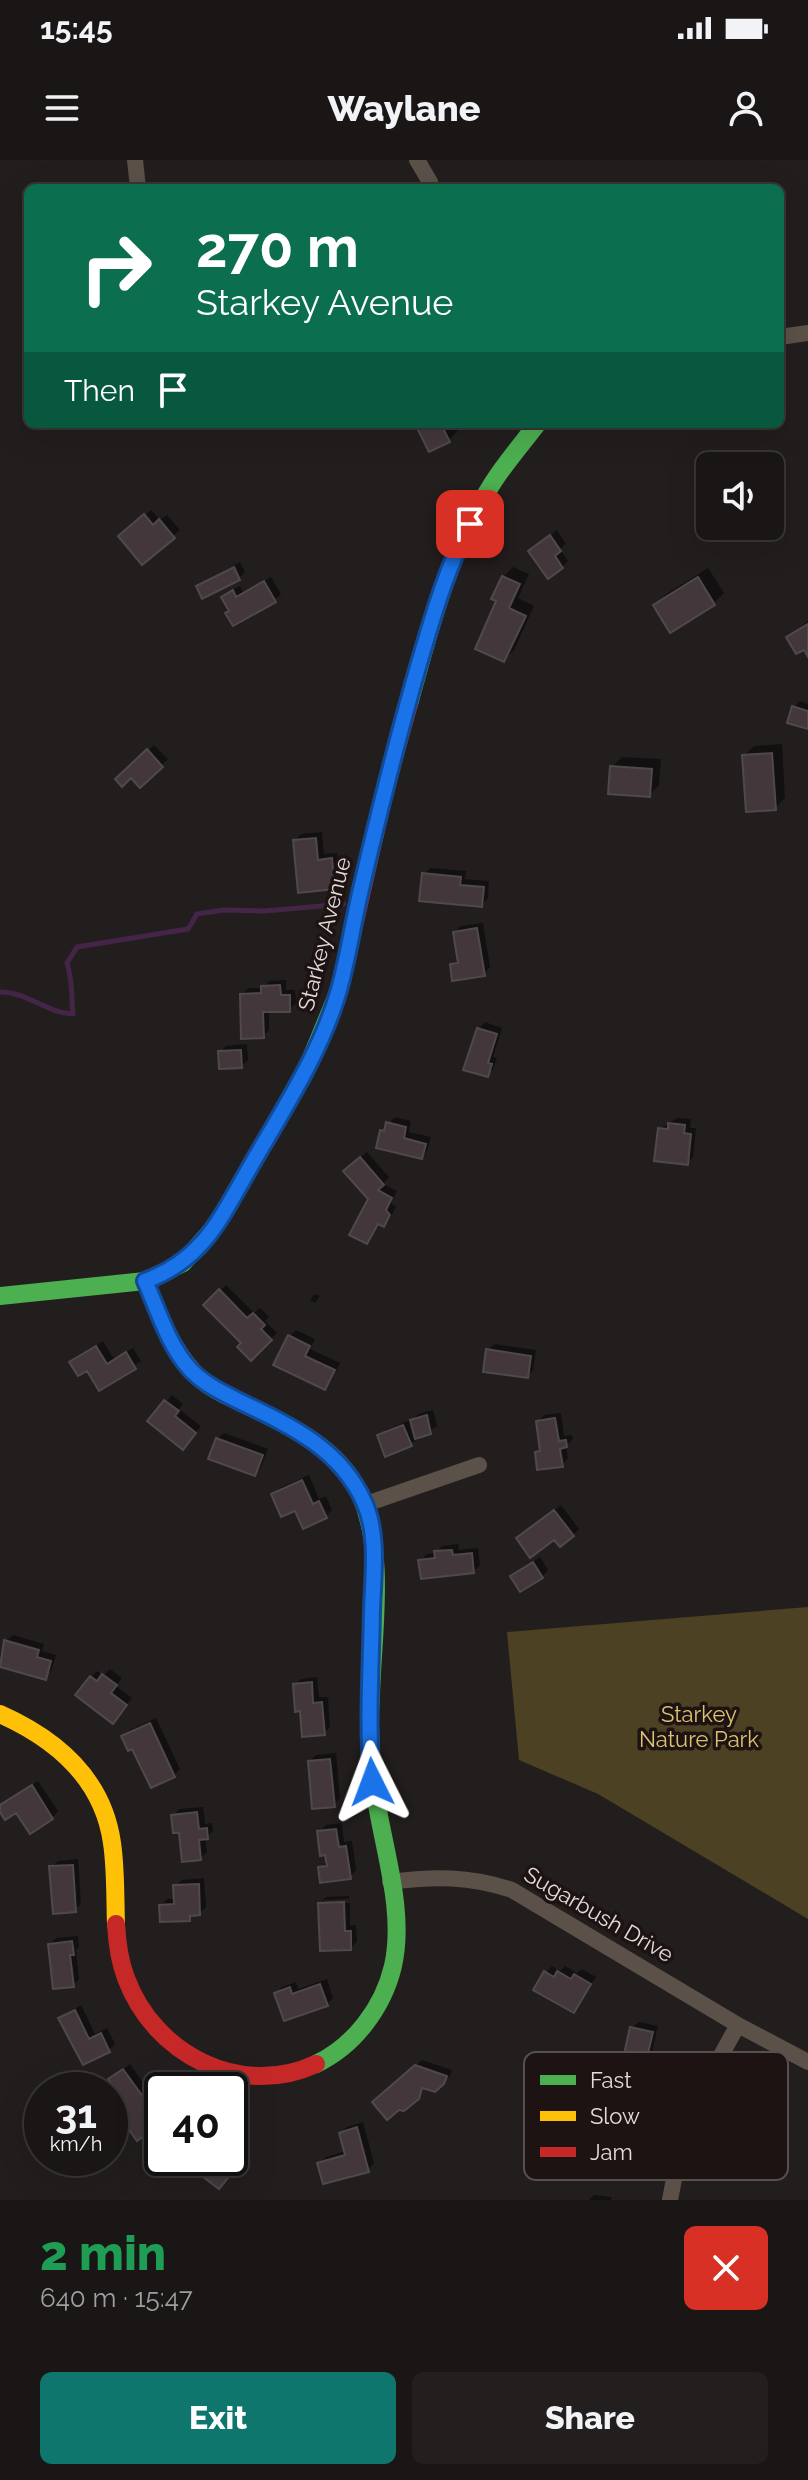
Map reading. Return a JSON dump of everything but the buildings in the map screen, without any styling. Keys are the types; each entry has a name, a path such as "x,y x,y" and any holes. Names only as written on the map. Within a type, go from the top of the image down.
{"street":[{"path":"135,160 138,184"},
{"path":"417,160 430,184"},
{"path":"784,336 808,333"},
{"name":"Starkey Avenue","path":"0,1296 145,1281 183,1263 217,1224 305,1073 339,990 386,786 439,596 460,542 492,483 534,428"},
{"path":"0,1714 37,1731 58,1747 89,1782 103,1807 110,1833 119,1957 127,1984 142,2011 173,2045 201,2063 231,2074 268,2076 298,2071 324,2059 348,2042 368,2022 392,1970 398,1945 370,1762 373,1569 372,1535 366,1504 338,1462 320,1444 222,1393 205,1383 189,1367 173,1344 145,1281"},
{"path":"366,1504 479,1465"},
{"name":"Sugarbush Drive","path":"390,1882 431,1876 459,1877 486,1881 512,1890 738,2025 808,2062"},
{"path":"723,2052 738,2025"},
{"path":"670,2200 674,2180"}],"green space":[{"name":"Starkey Nature Park","path":"808,1607 808,1919 598,1794 519,1760 507,1632"}],"waterway":[{"path":"0,992 19,995 54,1010 73,1014 67,963 77,947 188,929 197,914 344,904"}],"traffic: fast":[{"path":"409,704 442,591 464,536 497,476 534,428"},
{"path":"0,1296 145,1281 183,1263 217,1224 305,1073 339,990 353,930"},
{"path":"316,2064 343,2047 374,2011 388,1982 396,1944 395,1899 377,1807 372,1762 370,1717 375,1567 368,1517 360,1494"}],"traffic: slow":[{"path":"145,1281 168,1335 183,1360 203,1381 311,1440 339,1464 360,1494"},
{"path":"0,1714 58,1749 74,1764 99,1799 112,1843 116,1924"}],"traffic: jam":[{"path":"353,930 386,786 409,704"},
{"path":"116,1924 122,1964 139,2005 178,2048 203,2063 230,2072 258,2076 287,2073 316,2064"}],"route":[{"path":"372,1782 373,1569 372,1535 366,1504 338,1462 320,1444 222,1393 205,1383 189,1367 173,1344 145,1281 183,1263 217,1224 305,1073 325,1028 339,990 360,892 416,674 439,596 470,524"}]}
